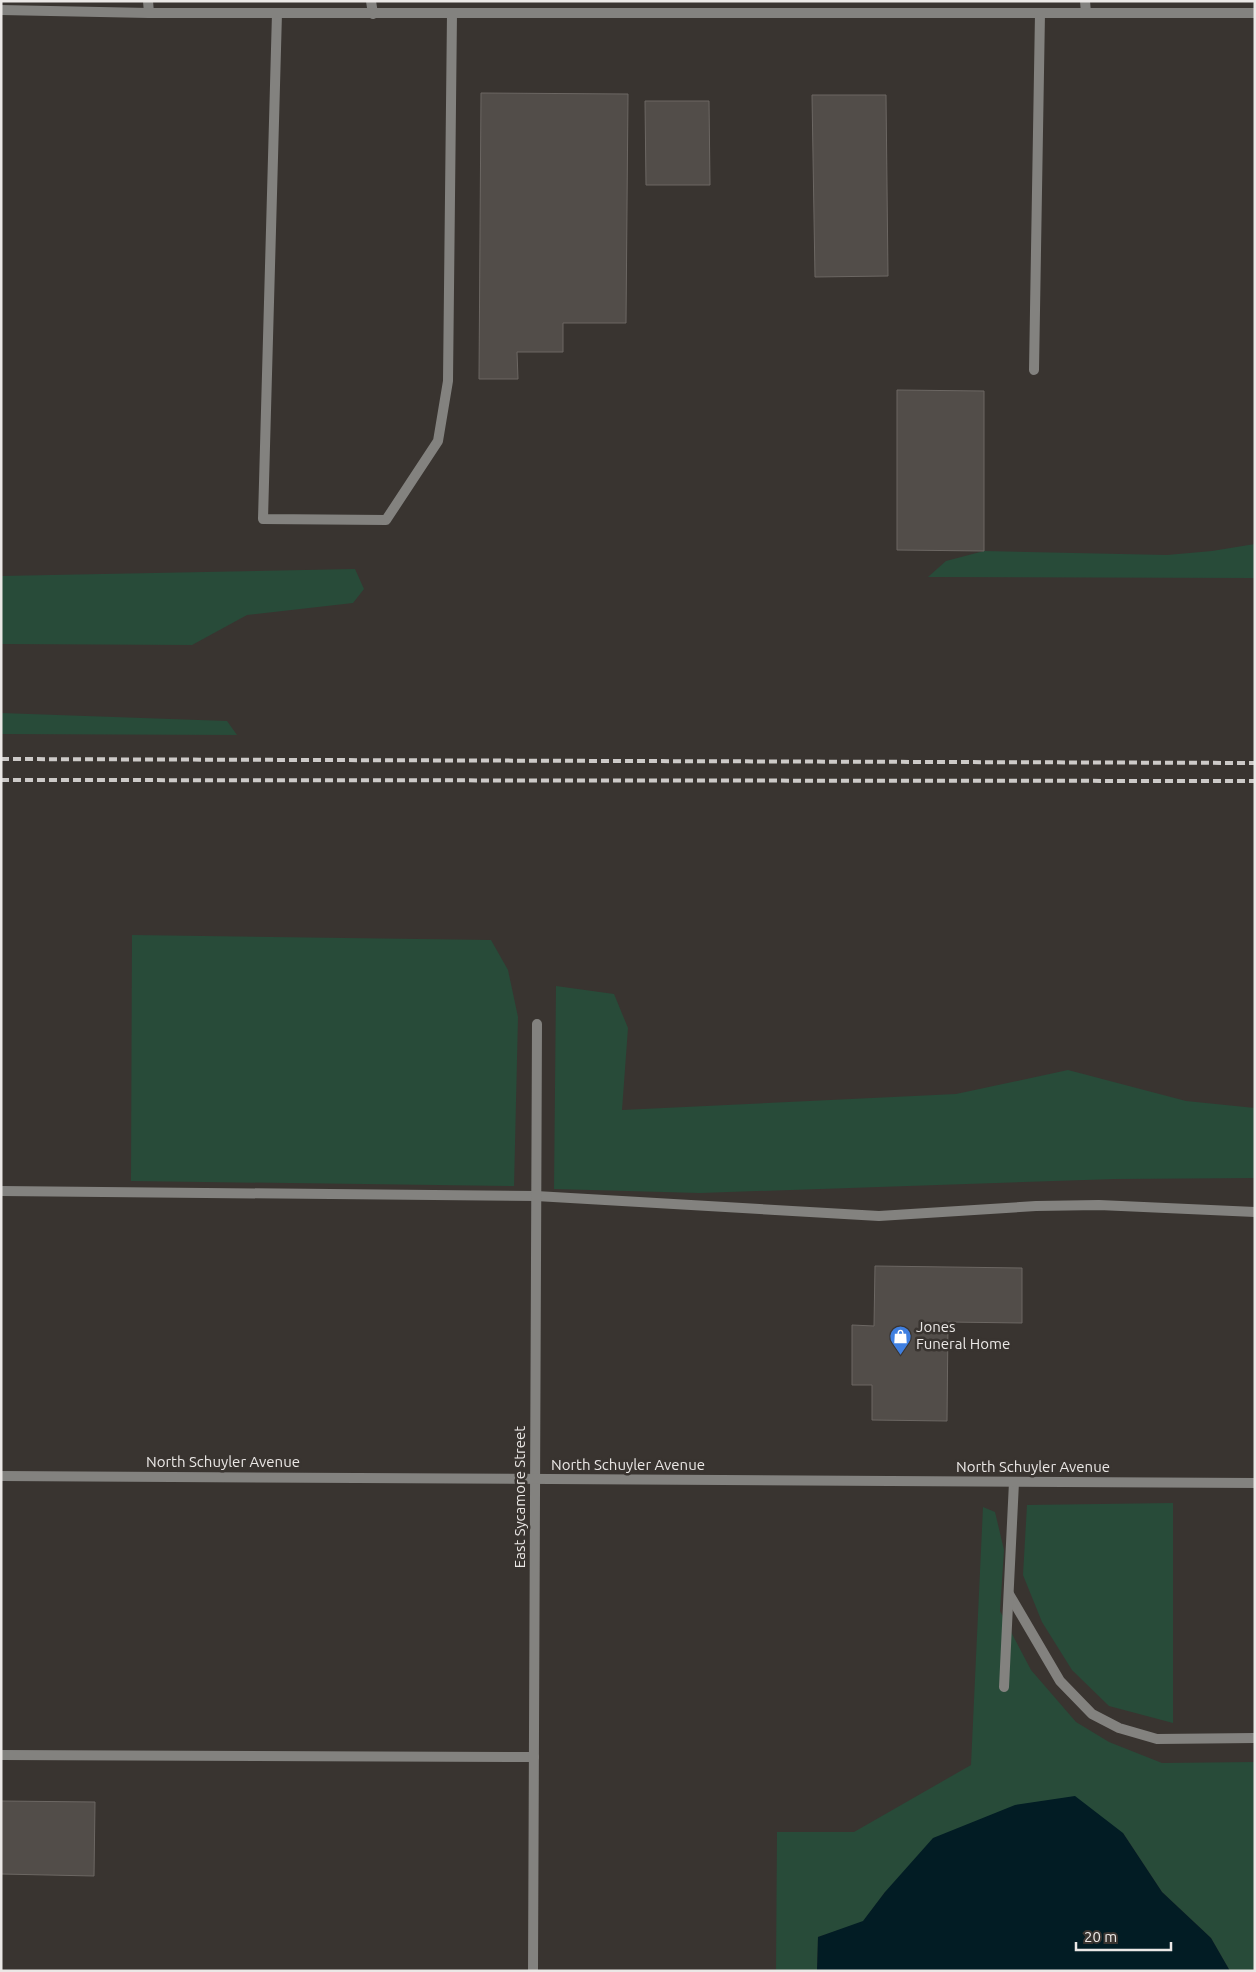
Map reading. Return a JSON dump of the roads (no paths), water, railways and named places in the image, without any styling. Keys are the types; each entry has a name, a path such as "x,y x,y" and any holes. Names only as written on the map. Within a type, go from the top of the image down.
{"street":[{"path":"148,1 149,13"},
{"path":"371,1 373,14"},
{"path":"1085,1 1086,13"},
{"path":"1,10 373,14 1255,13"},
{"path":"277,13 263,518 386,520 438,441 448,381 452,13"},
{"path":"1034,370 1040,13"},
{"name":"East Sycamore Street","path":"533,1971 537,1024"},
{"path":"1,1192 536,1196 879,1216 1036,1206 1099,1205 1255,1212"},
{"name":"North Schuyler Avenue","path":"1,1476 1255,1483"},
{"path":"1004,1687 1014,1482"},
{"path":"1009,1594 1060,1681 1092,1714 1119,1728 1156,1739 1255,1738"},
{"path":"1,1755 534,1757"}],"water":[{"path":"1075,1796 1123,1833 1162,1892 1211,1938 1230,1971 817,1971 818,1937 863,1921 885,1892 933,1838 1015,1805"}],"railway":[{"path":"1,759 1255,763"},
{"path":"1,780 1255,781"}],"place":[{"name":"Jones Funeral Home","path":"900,1355"}]}
